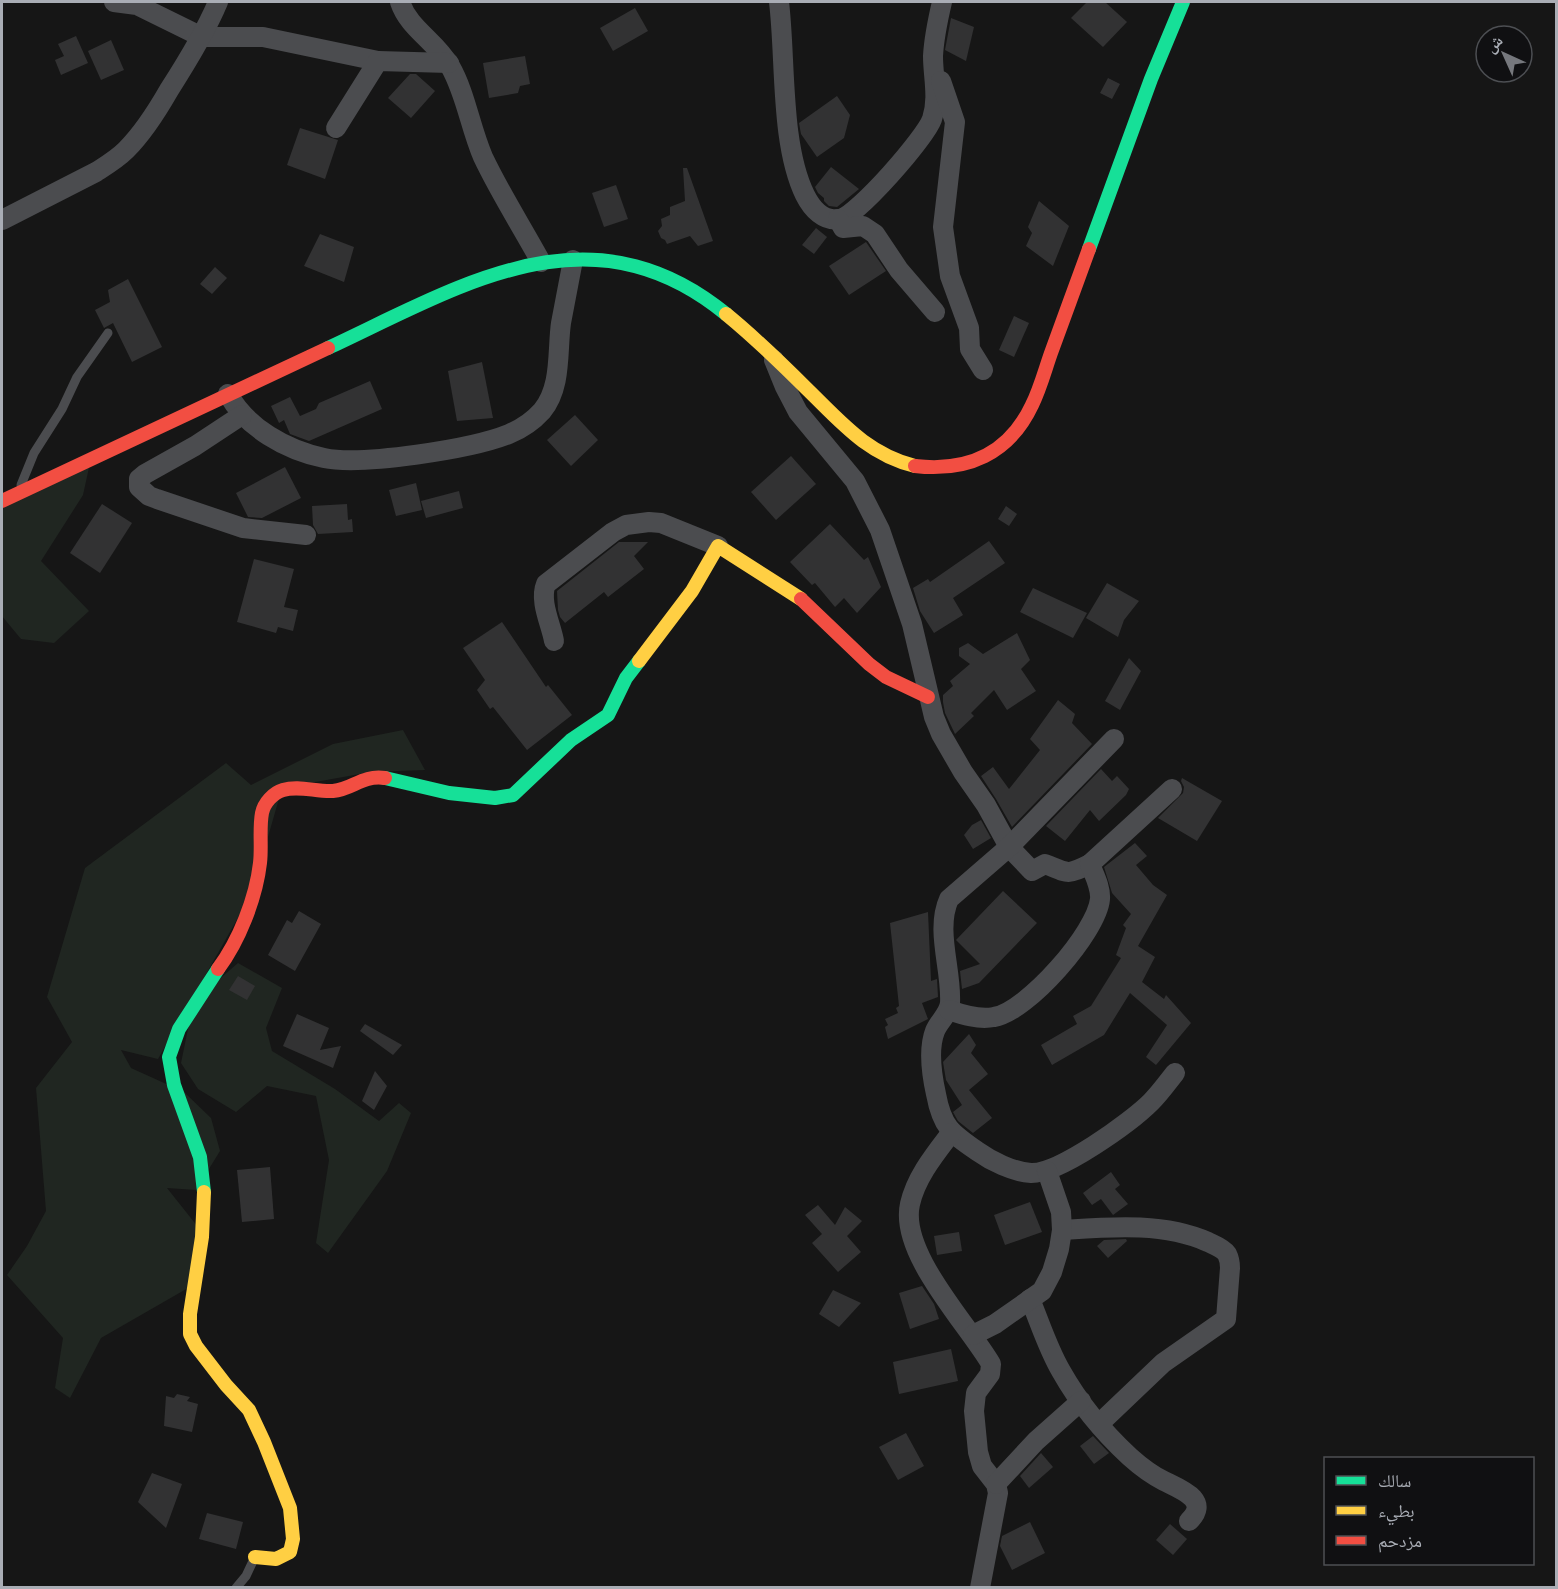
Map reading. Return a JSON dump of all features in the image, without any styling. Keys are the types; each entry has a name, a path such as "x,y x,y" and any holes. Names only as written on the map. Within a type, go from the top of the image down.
{"street":[{"path":"114,2 137,5 202,37 263,37 378,61 449,63"},
{"path":"2,220 96,172 128,148 158,108 202,37 218,2"},
{"path":"400,2 410,22 449,63 483,157 541,262"},
{"path":"779,2 788,128 801,184 805,195 816,211 830,219 847,217 863,203 916,145 932,120 936,103 933,58 942,2"},
{"path":"2,501 463,285 506,269 541,262 573,260 596,260 650,269 673,279 712,303 864,442 882,454 903,463 924,468 944,468 979,459 1011,438 1032,405 1151,79 1183,2"},
{"path":"933,58 955,122 943,227 950,276 969,328 970,349 983,370"},
{"path":"336,128 378,61"},
{"path":"838,219 843,228 863,226 875,234 899,270 935,312"},
{"path":"228,394 242,415 277,441 320,458 334,460 384,458 452,448 497,438 526,425 542,410 554,389 562,322 573,260"},
{"path":"773,358 798,412 855,481 876,521 912,624 928,697 940,734 986,805 1008,847 1032,871 1045,864 1062,872 1070,872 1090,864 1172,789"},
{"path":"242,415 195,446 145,474 139,479 139,488 157,500 229,524 258,531 306,535"},
{"path":"555,641 543,594 546,584 613,532 626,525 656,522 718,546 774,581 808,604 869,664 886,677 928,697"},
{"path":"255,1557 276,1559 287,1555 292,1546 293,1528 285,1494 249,1410 202,1354 190,1334 190,1314 202,1237 204,1192 200,1157 174,1085 169,1057 179,1029 209,980 224,961 245,919 254,894 260,863 262,812 266,802 281,790 295,788 340,790 364,778 377,777 399,780 449,793 495,798 513,795 571,740 608,715 627,678 692,591 718,546"},
{"path":"1114,739 1008,847 956,891 945,908 944,939 948,965 949,1010 935,1032 931,1052 935,1093 940,1112 951,1133 983,1155 1013,1169 1031,1173 1047,1171 1070,1160 1125,1123 1151,1102 1175,1073"},
{"path":"949,1010 973,1017 994,1017 1007,1013 1038,989 1075,948 1097,912 1100,898 1099,888 1090,864"},
{"path":"951,1133 916,1186 907,1221 911,1239 922,1260 992,1364 990,1374 976,1393 974,1411 978,1452 982,1466 996,1484 998,1494 980,1587"},
{"path":"973,1335 995,1324 1042,1291 1052,1272 1062,1230 1061,1212 1047,1171"},
{"path":"1062,1230 1117,1228 1186,1234 1220,1247 1229,1260 1226,1319 1162,1363 1099,1424"},
{"path":"1030,1299 1057,1363 1081,1401 1131,1458 1148,1471 1190,1495 1197,1507 1189,1521"},
{"path":"996,1484 1036,1441 1081,1401"}],"lane":[{"path":"18,493 34,453 62,409 77,377 108,333"},
{"path":"237,1587 246,1576 255,1557"}],"shaded area":[{"path":"90,463 83,495 41,561 89,611 54,643 21,639 2,616 2,507"},
{"path":"403,730 425,770 371,772 282,788 252,893 158,1059 121,1050 131,1068 184,1092 211,1118 220,1151 196,1190 167,1188 198,1227 188,1288 101,1338 70,1398 55,1388 63,1338 7,1275 27,1246 46,1211 36,1088 72,1042 47,997 85,868 226,763 251,785 333,744"},
{"path":"238,963 282,988 266,1028 272,1051 335,1089 379,1121 399,1103 411,1113 387,1171 328,1253 316,1243 329,1160 316,1096 267,1086 236,1112 198,1089 181,1063 189,1024 215,983"}],"building":[{"path":"1087,2 1105,2 1127,22 1103,47 1071,18"},
{"path":"635,8 648,31 613,51 600,28"},
{"path":"951,18 974,27 966,61 945,50"},
{"path":"76,36 88,63 61,75 55,60 64,56 58,44"},
{"path":"111,40 124,70 101,80 88,51"},
{"path":"525,56 530,84 520,86 518,93 489,98 483,63"},
{"path":"410,74 416,74 435,91 411,118 388,98"},
{"path":"1108,78 1120,84 1112,99 1100,93"},
{"path":"837,96 850,115 844,138 817,157 801,134 799,123"},
{"path":"300,128 338,140 325,179 287,165"},
{"path":"831,167 859,189 837,207 829,206 815,187"},
{"path":"683,168 687,168 713,241 698,246 690,236 667,244 658,231 662,226 661,219 670,215 670,207 685,201"},
{"path":"616,185 628,219 604,227 592,193"},
{"path":"1039,201 1069,226 1053,266 1026,246 1032,233 1028,227"},
{"path":"816,228 827,237 814,254 802,245"},
{"path":"320,234 354,247 344,282 304,266"},
{"path":"866,242 886,271 849,295 829,266"},
{"path":"215,267 227,278 212,294 200,284"},
{"path":"128,279 162,347 132,362 113,323 104,328 95,310 110,302 108,290"},
{"path":"1014,316 1029,323 1014,357 999,350"},
{"path":"482,362 493,418 457,421 448,371"},
{"path":"370,381 382,409 309,441 290,434 284,420 279,423 271,406 290,397 300,416 316,409 319,403"},
{"path":"575,415 598,440 571,466 547,440"},
{"path":"791,456 816,484 776,520 751,492"},
{"path":"285,467 301,498 262,518 248,517 236,493"},
{"path":"416,483 422,510 396,516 389,490"},
{"path":"459,491 463,508 426,518 421,501"},
{"path":"102,504 132,523 100,573 70,553"},
{"path":"347,504 348,520 352,519 353,532 318,534 313,525 312,506"},
{"path":"1006,506 1017,514 1009,526 998,519"},
{"path":"830,524 864,560 868,557 881,587 857,613 844,598 835,607 815,583 812,585 790,562"},
{"path":"989,541 1005,563 953,598 963,615 934,633 920,611 913,588 928,579 930,582"},
{"path":"619,542 648,542 634,556 644,569 608,597 604,592 565,623 558,610 557,591"},
{"path":"254,559 294,569 284,607 298,610 293,631 278,627 276,633 237,622"},
{"path":"1107,583 1139,601 1124,620 1118,637 1086,618"},
{"path":"1033,588 1087,613 1073,638 1020,612"},
{"path":"502,622 546,687 548,685 572,715 527,750 493,707 490,709 477,690 485,680 463,648"},
{"path":"1017,633 1030,660 1021,669 1036,691 1007,710 994,690 971,713 974,716 955,734 945,713 943,695 953,686 950,681 970,664 959,656 959,648 968,643 983,654"},
{"path":"1129,658 1141,671 1120,710 1105,701"},
{"path":"1058,700 1075,714 1072,723 1092,744 1012,827 981,776 993,767 1009,789 1040,750 1030,739"},
{"path":"1101,769 1112,781 1117,776 1129,789 1126,795 1099,821 1090,810 1065,841 1046,826"},
{"path":"1182,778 1222,801 1197,841 1158,818 1183,793"},
{"path":"981,820 991,838 973,849 964,835 972,825"},
{"path":"1135,843 1147,856 1136,865 1153,885 1167,895 1138,946 1155,957 1142,982 1164,999 1166,995 1191,1023 1156,1065 1146,1057 1167,1025 1130,993 1104,1035 1052,1065 1041,1045 1077,1024 1073,1016 1091,1006 1121,958 1116,955 1126,928 1123,925 1131,914 1112,893 1104,867"},
{"path":"1003,891 1037,923 979,983 962,989 960,971 980,964 956,940"},
{"path":"299,911 321,924 295,971 268,955 287,920 292,923"},
{"path":"928,912 931,981 937,979 938,997 922,1003 928,1019 888,1039 885,1027 888,1025 885,1019 898,1013 896,1008 899,1006 890,923"},
{"path":"238,976 255,986 247,1000 229,990"},
{"path":"297,1014 329,1028 320,1050 341,1046 333,1068 283,1046"},
{"path":"365,1024 402,1045 393,1055 360,1031"},
{"path":"969,1034 976,1045 971,1053 988,1074 969,1090 992,1118 973,1133 958,1121 953,1112 962,1105 946,1080 943,1062"},
{"path":"375,1071 387,1086 374,1110 362,1101"},
{"path":"270,1167 274,1219 242,1222 237,1170"},
{"path":"1111,1172 1120,1185 1115,1189 1128,1204 1113,1215 1101,1199 1092,1205 1083,1193"},
{"path":"1030,1202 1042,1232 1005,1245 994,1215"},
{"path":"818,1205 835,1225 845,1207 862,1221 847,1236 861,1252 838,1272 812,1243 822,1234 805,1215"},
{"path":"959,1232 962,1251 937,1255 934,1236"},
{"path":"1126,1239 1127,1241 1108,1258 1097,1246 1104,1240"},
{"path":"922,1286 934,1304 939,1319 910,1329 899,1293"},
{"path":"833,1290 861,1303 839,1327 819,1314"},
{"path":"951,1349 958,1381 899,1394 893,1362"},
{"path":"177,1394 190,1397 187,1401 198,1404 192,1432 164,1426 166,1396 174,1398"},
{"path":"906,1433 924,1466 898,1480 879,1447"},
{"path":"1093,1436 1109,1453 1094,1464 1080,1446"},
{"path":"1041,1453 1053,1467 1029,1488 1020,1476"},
{"path":"152,1473 182,1484 166,1528 138,1502"},
{"path":"207,1513 243,1522 236,1549 199,1539"},
{"path":"1030,1522 1045,1553 1012,1570 1000,1546 1002,1536"},
{"path":"1170,1524 1187,1539 1173,1555 1156,1540"}],"traffic: fast":[{"path":"1089,249 1151,79 1183,2"},
{"path":"328,348 427,301 477,281 526,266 575,260 625,264 675,281 726,314"},
{"path":"385,778 449,793 495,798 513,795 571,740 608,715 626,678 639,661"},
{"path":"204,1192 200,1157 174,1085 169,1057 179,1029 218,969"}],"traffic: slow":[{"path":"726,314 856,435 883,454 915,466"},
{"path":"639,661 692,591 718,546 801,599"},
{"path":"204,1192 202,1237 190,1314 190,1334 196,1346 226,1385 249,1410 290,1508 293,1539 290,1552 276,1559 255,1557"}],"traffic: jam":[{"path":"915,466 952,466 984,456 999,447 1023,422 1035,399 1089,249"},
{"path":"2,501 328,348"},
{"path":"801,599 869,664 886,677 928,697"},
{"path":"218,969 233,946 255,890 260,863 262,813 270,799 279,791 289,789 333,791 347,788 370,778 385,778"}]}
